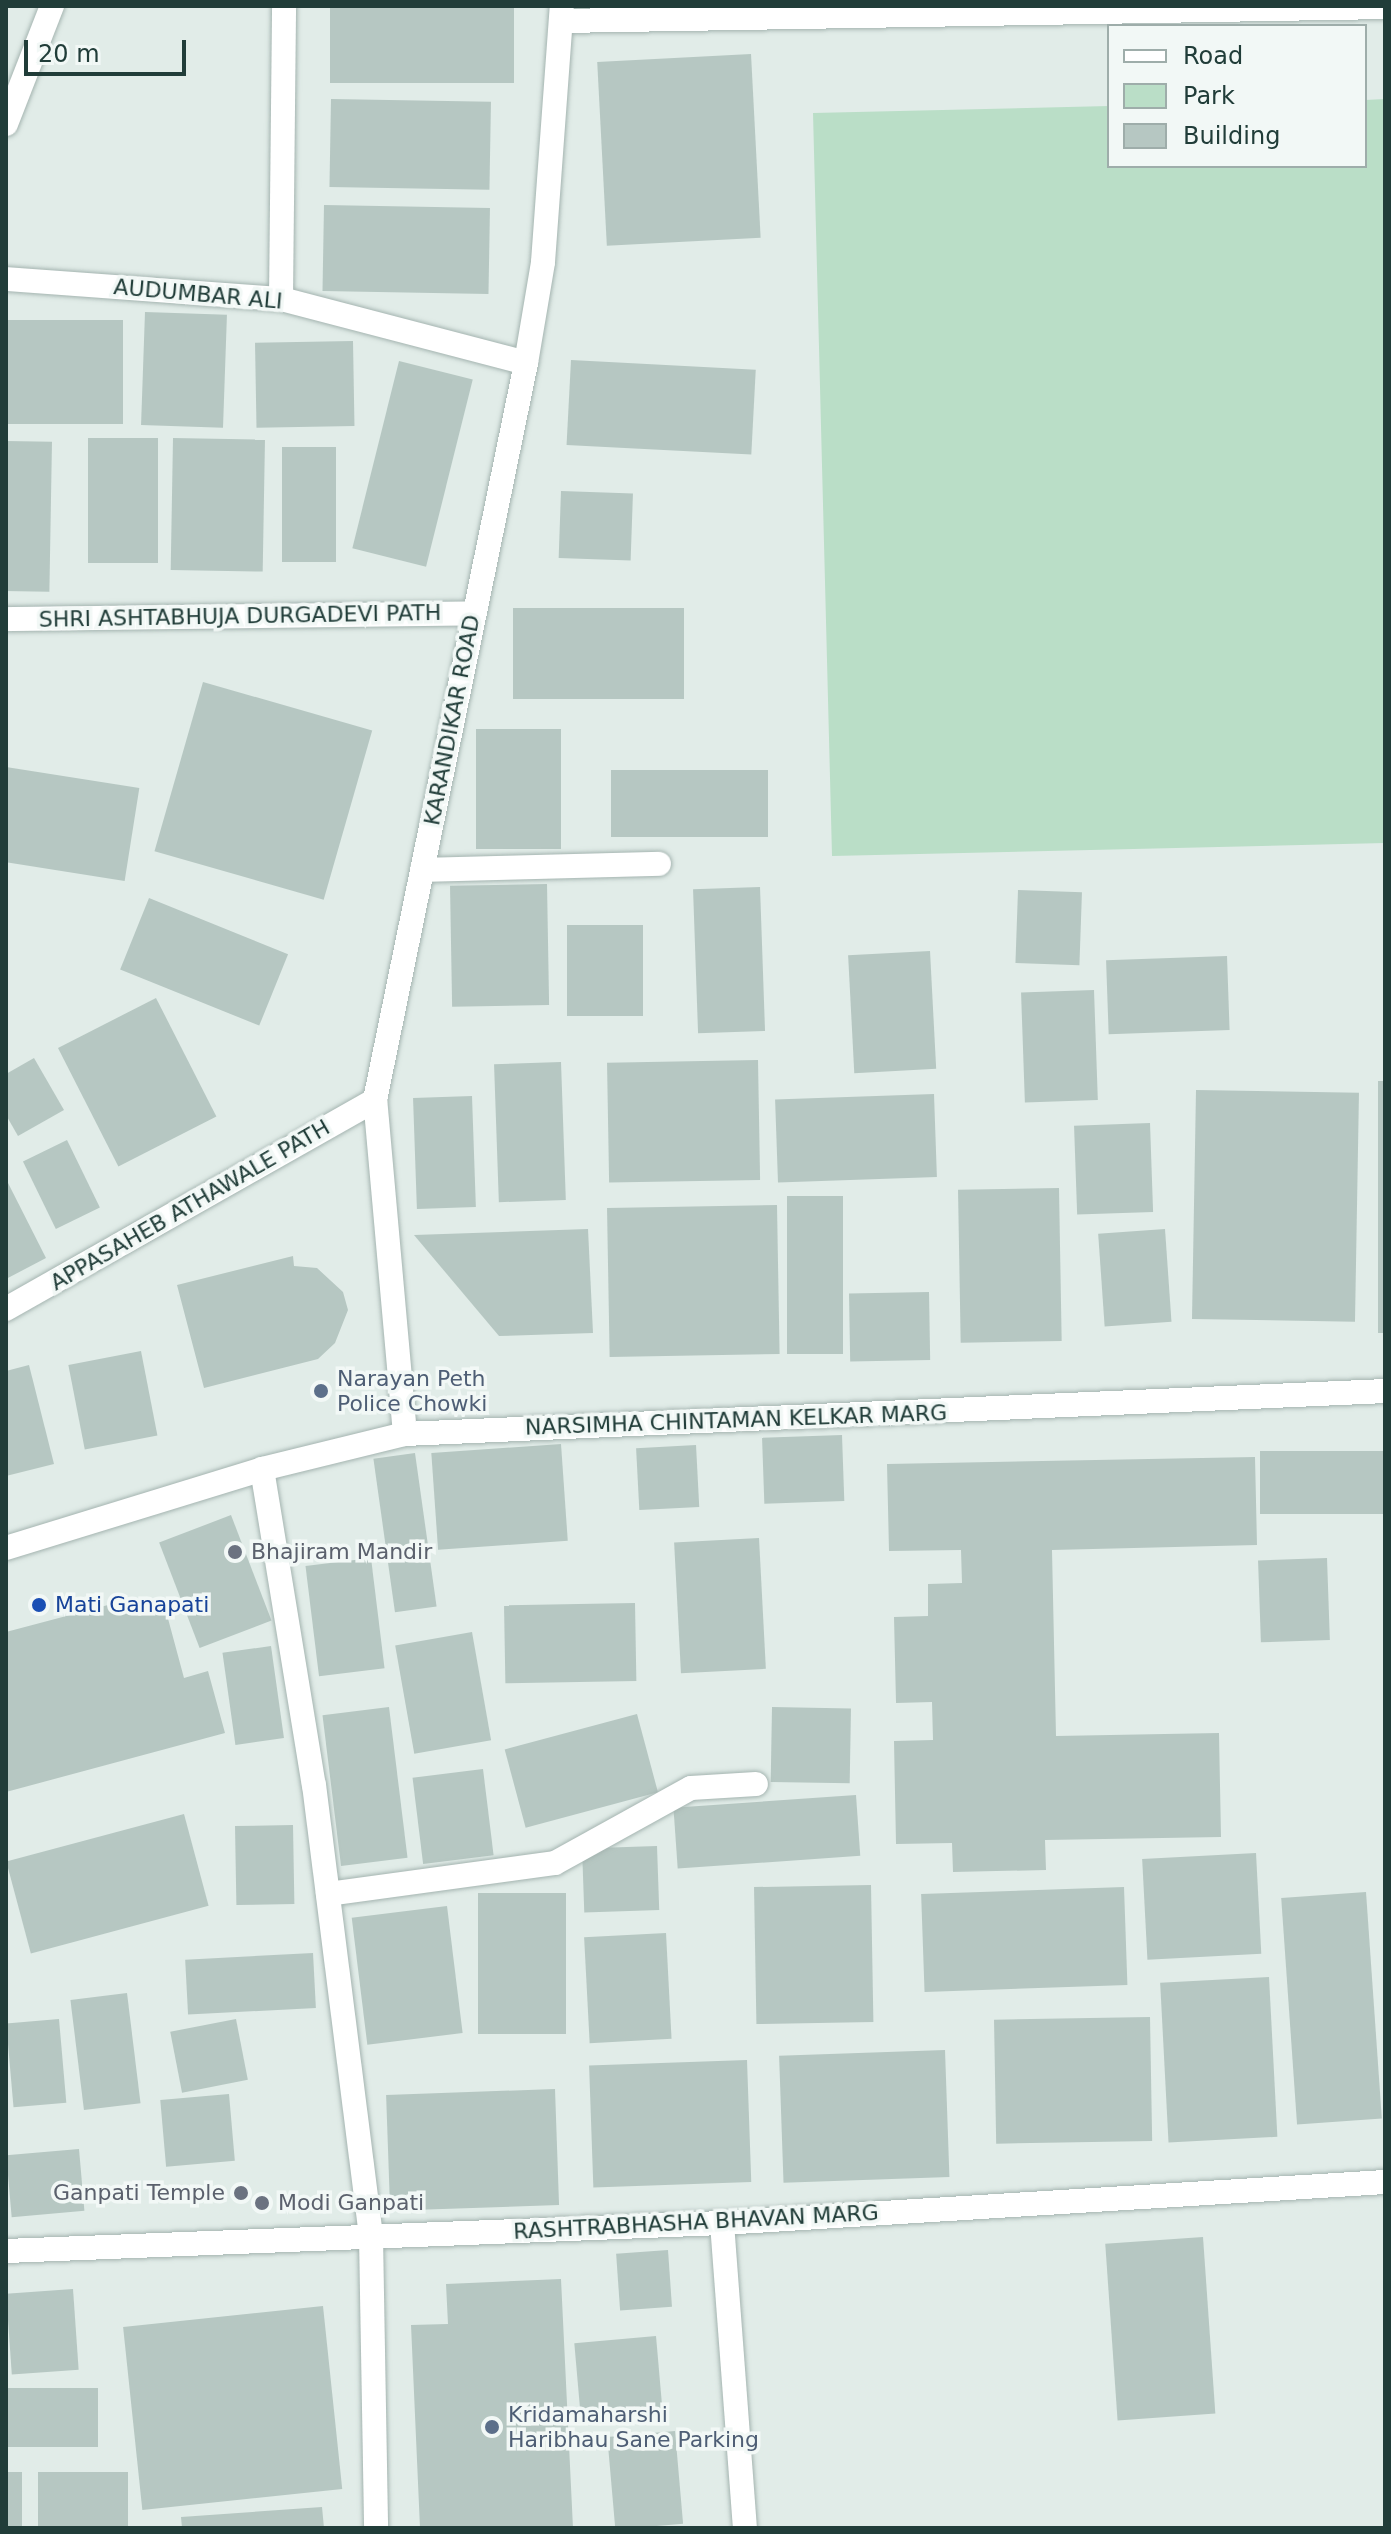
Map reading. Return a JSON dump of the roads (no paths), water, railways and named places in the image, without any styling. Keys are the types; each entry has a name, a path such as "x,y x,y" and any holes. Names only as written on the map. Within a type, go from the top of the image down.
{"street":[{"path":"6,124 52,6"},
{"path":"281,299 284,6"},
{"path":"561,14 1385,7"},
{"name":"KARANDIKAR ROAD","path":"405,1434 375,1100 526,363 543,262 561,14"},
{"name":"AUDUMBAR ALI","path":"6,279 281,299 526,363"},
{"name":"SHRI ASHTABHUJA DURGADEVI PATH","path":"6,619 473,613"},
{"path":"422,870 659,864"},
{"name":"APPASAHEB ATHAWALE PATH","path":"6,1309 375,1100"},
{"name":"NARSIMHA CHINTAMAN KELKAR MARG","path":"6,1548 262,1469 405,1434 1385,1391"},
{"path":"262,1469 328,1894 371,2236 376,2528"},
{"path":"328,1894 555,1863 691,1788 756,1784"},
{"name":"RASHTRABHASHA BHAVAN MARG","path":"6,2251 722,2223 1385,2182"},
{"path":"722,2223 745,2528"}],"place":[{"name":"Narayan Peth Police Chowki","path":"321,1391"},
{"name":"Bhajiram Mandir","path":"235,1552"},
{"name":"Mati Ganapati","path":"39,1605"},
{"name":"Ganpati Temple","path":"241,2193"},
{"name":"Modi Ganpati","path":"262,2203"},
{"name":"Kridamaharshi Haribhau Sane Parking","path":"492,2427"}]}
